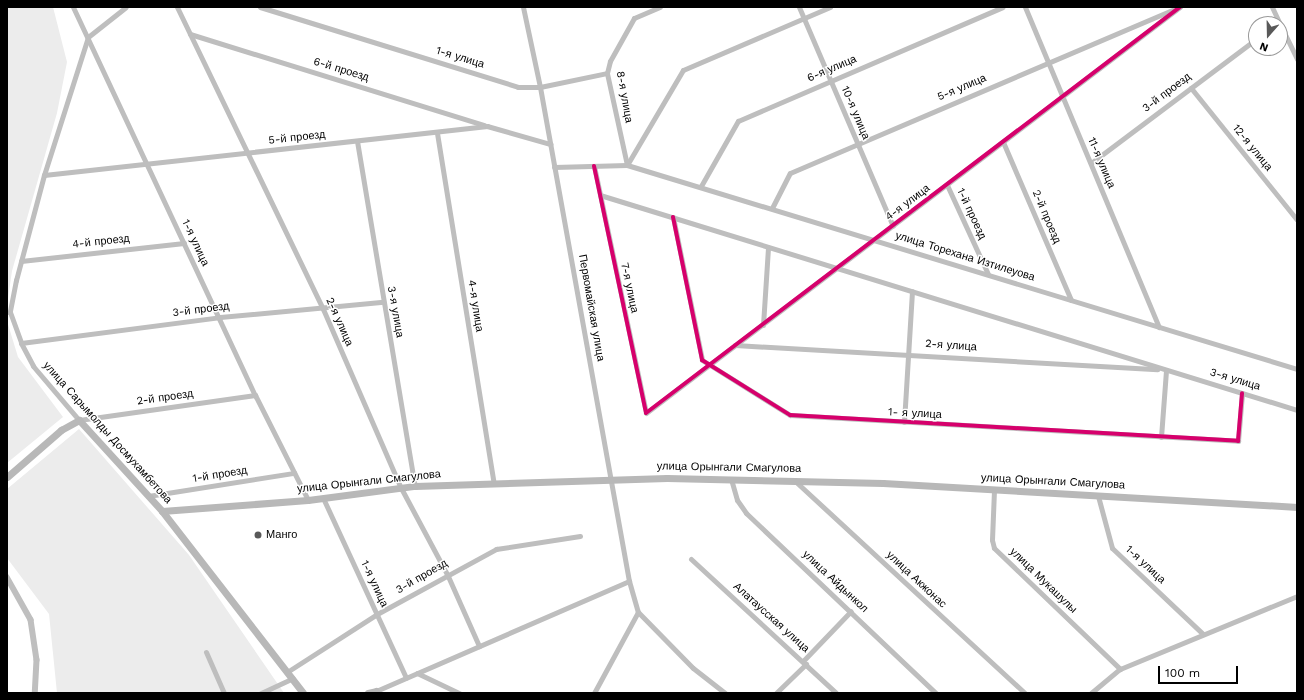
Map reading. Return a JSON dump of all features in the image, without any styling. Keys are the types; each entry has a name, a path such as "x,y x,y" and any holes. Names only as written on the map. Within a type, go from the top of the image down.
{"main road":[{"path":"7,477 61,430 79,420"},
{"name":"улица Сарымолды Досмухамбетова","path":"79,420 162,511 293,678 303,693"},
{"name":"улица Орынгали Смагулова","path":"162,511 308,500 415,486 612,478 794,481 994,490 1297,507"},
{"path":"368,693 377,692"}],"street":[{"path":"73,7 88,37 126,7"},
{"name":"2-я улица","path":"177,7 246,153 323,309 401,488 447,574 479,646"},
{"name":"1-я улица","path":"260,7 518,87 540,87 607,73"},
{"name":"Первомайская улица","path":"523,7 540,87 612,478 629,581 638,612"},
{"name":"8-я улица","path":"627,165 607,73 610,61 634,18 660,7"},
{"name":"10-я улица","path":"799,7 893,226"},
{"path":"627,165 683,70 830,7"},
{"name":"6-я улица","path":"701,186 738,121 1003,7"},
{"name":"11-я улица","path":"1025,7 1159,327"},
{"name":"5-я улица","path":"772,208 790,173 1178,7"},
{"name":"4-я улица","path":"646,413 735,345 839,269 1178,7"},
{"name":"6-й проезд","path":"190,34 487,126"},
{"name":"1-я улица","path":"88,37 220,317 255,395 308,500"},
{"name":"улица Сарымолды Досмухамбетова","path":"79,420 33,366 21,343 10,312 21,261 44,175 88,37"},
{"path":"1288,42 1297,59"},
{"name":"3-й проезд","path":"1091,164 1248,45"},
{"name":"12-я улица","path":"1191,88 1297,220"},
{"name":"5-й проезд","path":"44,175 356,142 487,126 550,144"},
{"name":"4-я улица","path":"437,133 494,483"},
{"name":"3-я улица","path":"356,142 415,486"},
{"name":"2-й проезд","path":"1003,142 1071,300"},
{"name":"улица Торехана Изтилеуова","path":"554,167 627,165 701,186 1297,369"},
{"name":"7-я улица","path":"594,166 646,413"},
{"name":"1-й проезд","path":"947,185 988,274"},
{"path":"600,195 1166,370 1161,437"},
{"name":"1- я улица","path":"673,217 702,360 790,415 1238,442 1242,393"},
{"name":"4-й проезд","path":"21,261 184,243"},
{"path":"762,325 768,247"},
{"path":"904,422 912,291"},
{"name":"3-й проезд","path":"21,343 220,317 323,309 383,302"},
{"name":"2-я улица","path":"735,345 1166,370"},
{"name":"3-я улица","path":"1166,370 1297,410"},
{"name":"2-й проезд","path":"79,420 255,395"},
{"name":"1-й проезд","path":"148,496 294,473"},
{"name":"улица Айдынкол","path":"731,479 737,500 746,513 936,693"},
{"name":"улица Акжонас","path":"794,481 1025,693"},
{"name":"улица Мукашулы","path":"994,490 992,540 994,548 1120,669"},
{"name":"1-я улица","path":"1098,496 1112,548 1203,634"},
{"name":"1-я улица","path":"323,498 406,678"},
{"name":"3-й проезд","path":"287,672 377,614 447,574 496,549 580,536"},
{"name":"Алатаусская улица","path":"691,559 805,662 836,693"},
{"path":"377,692 417,673 629,581"},
{"path":"1091,693 1120,669 1297,596"},
{"path":"776,693 851,611"},
{"path":"594,693 638,612 693,668 725,693"},
{"path":"206,652 224,693"},
{"path":"417,673 459,693"},
{"path":"261,693 293,678"}],"shaded area":[{"path":"7,7 53,7 67,62 57,113 12,271 7,305"},
{"path":"7,321 18,357 63,417 7,463"},
{"path":"79,429 189,555 284,693 57,693 49,614 7,558 7,489"}],"waterway":[{"path":"7,577 31,620 37,660 35,693"}],"cycle path":[{"path":"594,166 646,413 1180,7"},
{"path":"673,217 702,360 790,415 1238,441 1242,393"}],"place":[{"name":"Манго","path":"258,535"}]}
